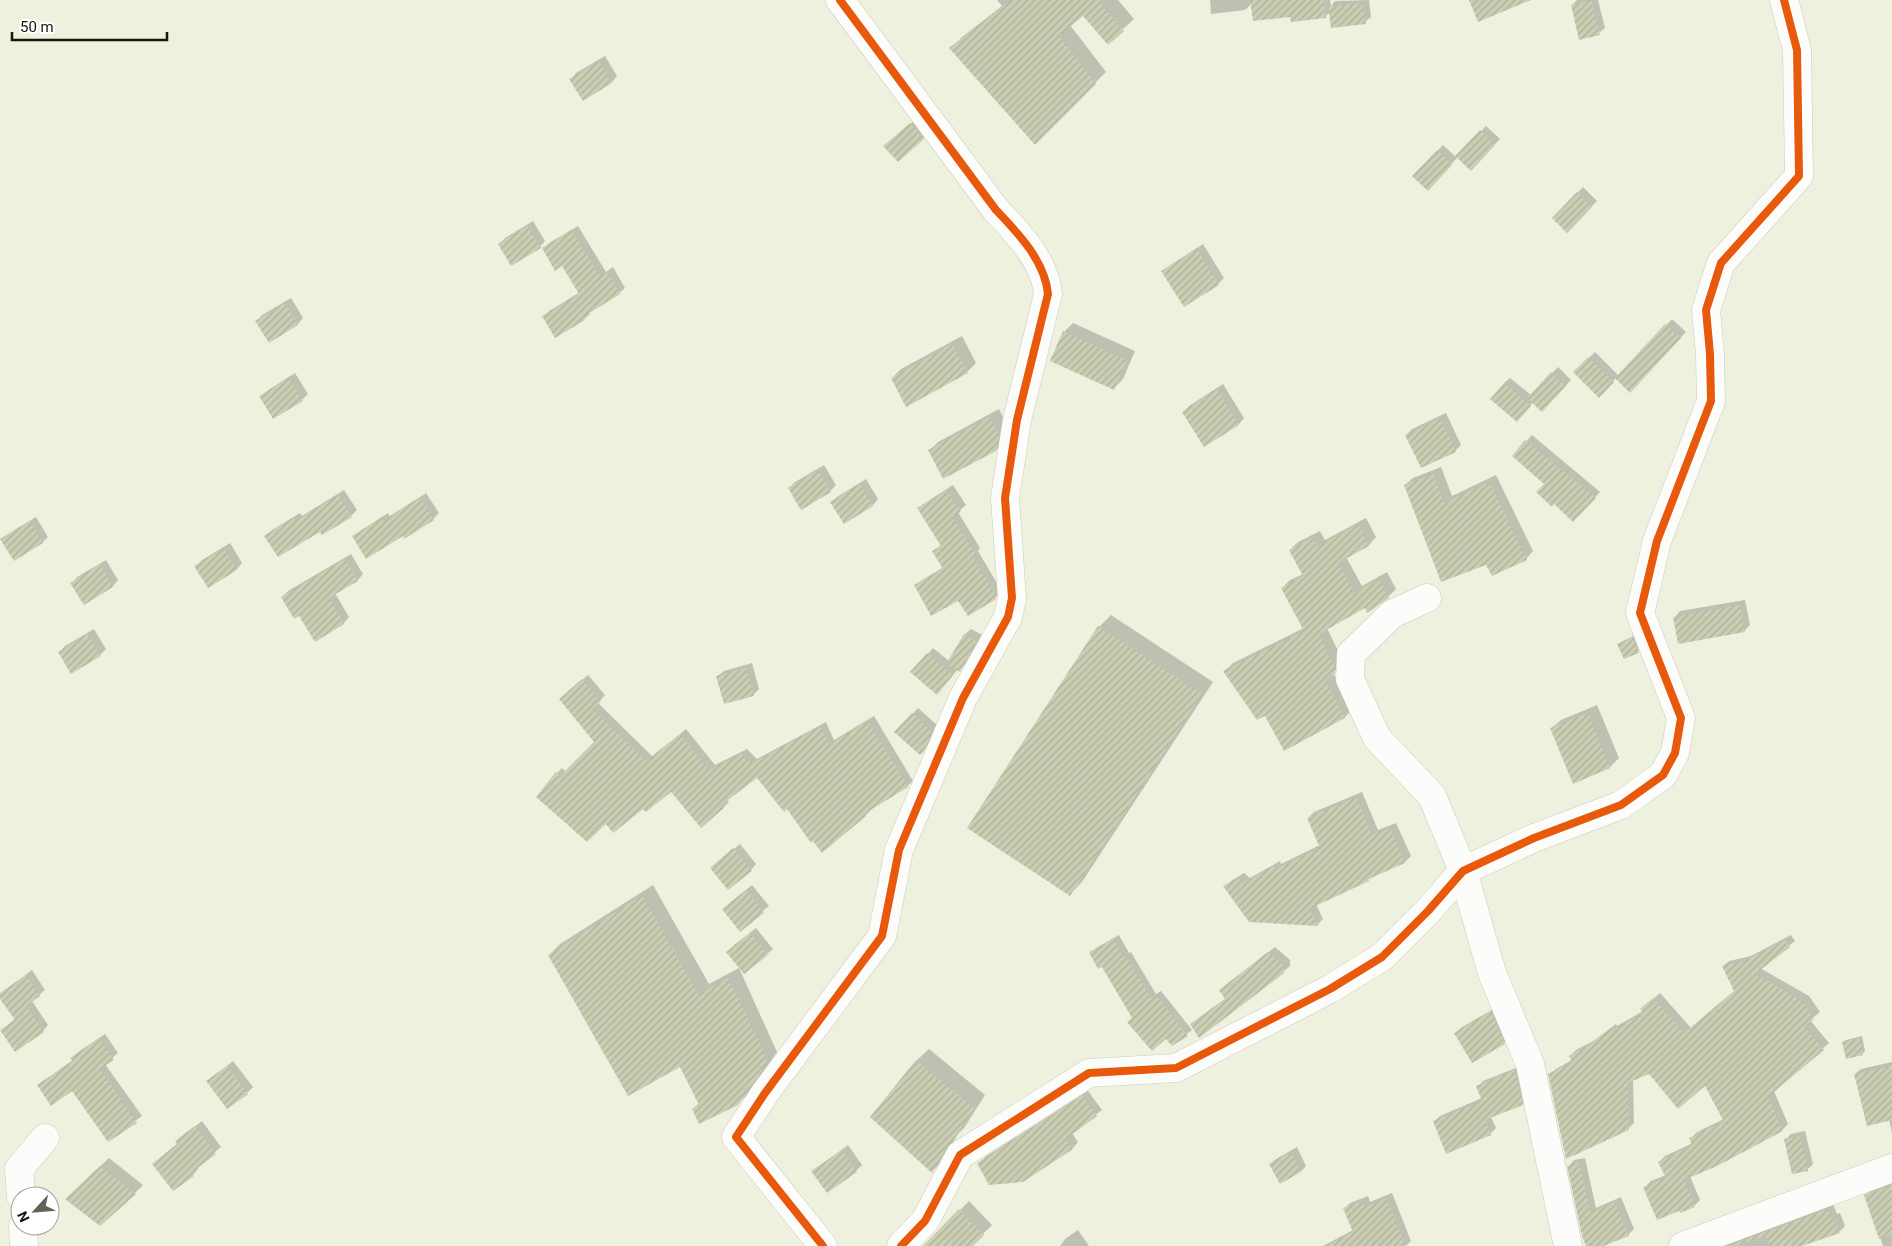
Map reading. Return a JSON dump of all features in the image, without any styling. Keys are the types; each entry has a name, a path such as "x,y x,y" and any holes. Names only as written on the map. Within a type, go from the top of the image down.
{"street":[{"path":"823,1246 736,1137 765,1093 882,936 899,850 963,698 1008,617 1012,598 1005,498 1017,420 1048,294 1046,279 1023,238 996,210 840,0"},
{"path":"901,1246 925,1222 960,1154 1090,1073 1176,1068 1330,989 1382,957 1428,911 1463,871 1534,838 1621,805 1663,775 1675,753 1681,718 1640,613 1656,541 1711,401 1710,354 1706,310 1721,263 1800,176 1797,50 1784,0"},
{"path":"1427,598 1392,614 1351,654 1350,679 1377,738 1432,796 1463,871 1492,973 1530,1064 1568,1246"},
{"path":"20,1186 19,1170 45,1138"},
{"path":"1683,1246 1892,1168"}],"building":[{"path":"1012,0 1102,0 1099,2 1124,31 1108,45 1083,16 1059,36 1096,84 1035,145 949,48"},
{"path":"1250,0 1324,0 1326,18 1291,22 1290,17 1253,21"},
{"path":"1469,0 1531,0 1478,22"},
{"path":"1591,0 1600,35 1579,40 1571,5"},
{"path":"1363,3 1366,24 1331,28 1328,6"},
{"path":"599,61 612,83 583,101 569,79"},
{"path":"910,123 924,139 898,162 883,146"},
{"path":"1480,130 1495,145 1471,171 1455,156"},
{"path":"1437,150 1452,165 1428,191 1412,176"},
{"path":"1577,192 1592,207 1567,233 1552,218"},
{"path":"527,226 541,248 511,266 498,244"},
{"path":"571,230 600,276 607,272 620,294 583,317 585,320 555,338 542,316 579,294 562,266 555,271 542,248"},
{"path":"1197,249 1219,285 1184,307 1161,271"},
{"path":"285,303 298,325 269,343 255,321"},
{"path":"1665,324 1681,338 1630,393 1615,378"},
{"path":"1063,331 1127,360 1114,390 1050,361"},
{"path":"952,344 968,373 906,407 891,378"},
{"path":"1588,357 1614,382 1599,398 1573,372"},
{"path":"1551,372 1566,386 1542,412 1527,398"},
{"path":"289,378 303,401 273,419 259,396"},
{"path":"1504,383 1531,406 1517,422 1490,399"},
{"path":"1217,389 1239,425 1204,447 1182,412"},
{"path":"989,417 999,435 996,451 943,479 928,450"},
{"path":"1440,418 1456,452 1421,468 1405,435"},
{"path":"1525,440 1596,498 1573,522 1554,504 1552,507 1536,492 1544,484 1512,456"},
{"path":"818,470 831,492 801,510 788,488"},
{"path":"1433,474 1444,503 1489,482 1527,560 1492,576 1486,565 1441,582 1404,485"},
{"path":"860,484 873,506 844,524 830,502"},
{"path":"947,490 961,512 952,517 976,555 973,557 996,596 996,599 968,616 958,601 931,616 914,585 943,569 932,551 941,546 917,508"},
{"path":"338,495 352,517 322,535 320,532 278,557 264,536 294,517 296,521"},
{"path":"420,498 434,520 404,539 403,536 366,559 352,536 382,518 384,521"},
{"path":"30,521 43,543 14,561 0,539"},
{"path":"1358,524 1369,546 1338,563 1354,593 1379,579 1389,598 1367,613 1365,608 1319,634 1335,668 1335,674 1325,680 1345,718 1284,751 1265,716 1257,720 1223,671 1304,631 1281,588 1303,576 1289,550 1312,538 1317,547"},
{"path":"224,548 237,570 208,588 194,566"},
{"path":"345,559 358,581 329,598 344,624 315,642 299,616 294,619 281,597"},
{"path":"100,564 113,587 84,605 70,583"},
{"path":"1740,605 1745,632 1678,644 1673,617"},
{"path":"1098,626 1202,694 1070,896 967,828"},
{"path":"88,634 101,656 71,674 58,652"},
{"path":"964,634 977,641 960,672 946,664"},
{"path":"1632,637 1639,653 1624,659 1617,644"},
{"path":"927,653 953,675 937,695 910,672"},
{"path":"746,668 754,696 724,704 716,676"},
{"path":"582,679 601,702 592,709 646,761 680,734 709,770 741,754 751,764 820,726 829,745 868,721 908,787 864,814 866,816 822,853 813,841 811,843 787,809 784,812 757,778 721,805 724,808 701,828 671,792 646,812 643,809 613,833 606,824 587,842 536,797 556,772 560,776 594,742 559,699"},
{"path":"912,713 932,732 924,751 920,755 894,732"},
{"path":"1588,713 1610,768 1573,784 1550,728"},
{"path":"1356,797 1372,835 1390,828 1405,863 1368,879 1369,881 1309,909 1318,926 1249,922 1223,886 1237,878 1243,883 1274,866 1275,869 1320,848 1307,818"},
{"path":"733,848 752,871 728,890 710,868"},
{"path":"746,890 764,913 740,932 722,909"},
{"path":"642,895 698,994 728,978 764,1051 767,1064 738,1105 699,1124 692,1109 699,1105 680,1067 628,1096 548,955"},
{"path":"750,933 768,955 744,974 726,952"},
{"path":"1114,939 1123,957 1126,956 1151,998 1156,995 1188,1036 1172,1046 1166,1039 1152,1051 1127,1022 1132,1018 1102,967 1098,969 1089,952"},
{"path":"1785,940 1790,947 1755,974 1803,1002 1814,1019 1804,1026 1824,1050 1768,1097 1783,1131 1717,1166 1684,1180 1695,1207 1657,1220 1643,1187 1666,1178 1658,1162 1692,1145 1689,1138 1699,1134 1698,1132 1724,1122 1705,1086 1678,1109 1649,1074 1628,1083 1629,1130 1566,1159 1548,1074 1572,1062 1569,1056 1610,1029 1611,1031 1643,1013 1640,1009 1653,998 1684,1033 1734,991 1722,966 1744,961"},
{"path":"1268,952 1284,966 1284,973 1199,1038 1190,1024 1225,999 1219,990"},
{"path":"26,975 40,996 26,1006 44,1032 15,1052 0,1030 15,1020 0,999 0,993"},
{"path":"1491,1011 1505,1044 1472,1063 1454,1033"},
{"path":"99,1038 114,1060 100,1069 137,1123 108,1142 72,1091 51,1106 37,1085 72,1061 70,1058"},
{"path":"1859,1038 1863,1055 1846,1059 1842,1042"},
{"path":"916,1060 974,1108 946,1148 932,1173 870,1117"},
{"path":"227,1066 248,1094 227,1109 206,1081"},
{"path":"1892,1066 1892,1120 1867,1126 1854,1074"},
{"path":"1515,1070 1523,1105 1485,1120 1491,1135 1446,1154 1433,1121 1482,1101 1476,1086"},
{"path":"1082,1096 1097,1116 1066,1139 1073,1149 1023,1182 989,1185 977,1163"},
{"path":"195,1126 216,1154 191,1173 194,1176 173,1191 152,1164 177,1144 175,1141"},
{"path":"1800,1136 1808,1171 1792,1174 1784,1139"},
{"path":"842,1150 857,1172 827,1193 811,1171"},
{"path":"1291,1152 1301,1172 1280,1184 1269,1164"},
{"path":"1579,1163 1590,1212 1615,1202 1629,1236 1603,1246 1586,1246 1582,1236 1567,1166"},
{"path":"100,1166 136,1194 100,1226 65,1199"},
{"path":"1892,1185 1892,1235 1879,1239 1864,1195"},
{"path":"1386,1198 1406,1246 1326,1246 1353,1232 1343,1208 1362,1201 1365,1207"},
{"path":"959,1209 984,1235 973,1246 923,1246"},
{"path":"1828,1209 1831,1219 1834,1218 1840,1233 1802,1246 1770,1246 1766,1236 1734,1246 1733,1244"}],"cycle path":[{"path":"823,1246 736,1137 765,1093 882,936 899,850 963,698 1008,617 1012,598 1005,498 1017,420 1048,294 1042,270 1029,248 996,210 840,0"},
{"path":"901,1246 925,1221 960,1155 1089,1073 1176,1068 1330,989 1382,957 1428,911 1463,871 1534,838 1621,805 1663,775 1675,753 1681,718 1640,613 1657,541 1711,401 1710,354 1706,310 1721,263 1799,176 1797,50 1784,0"}]}
